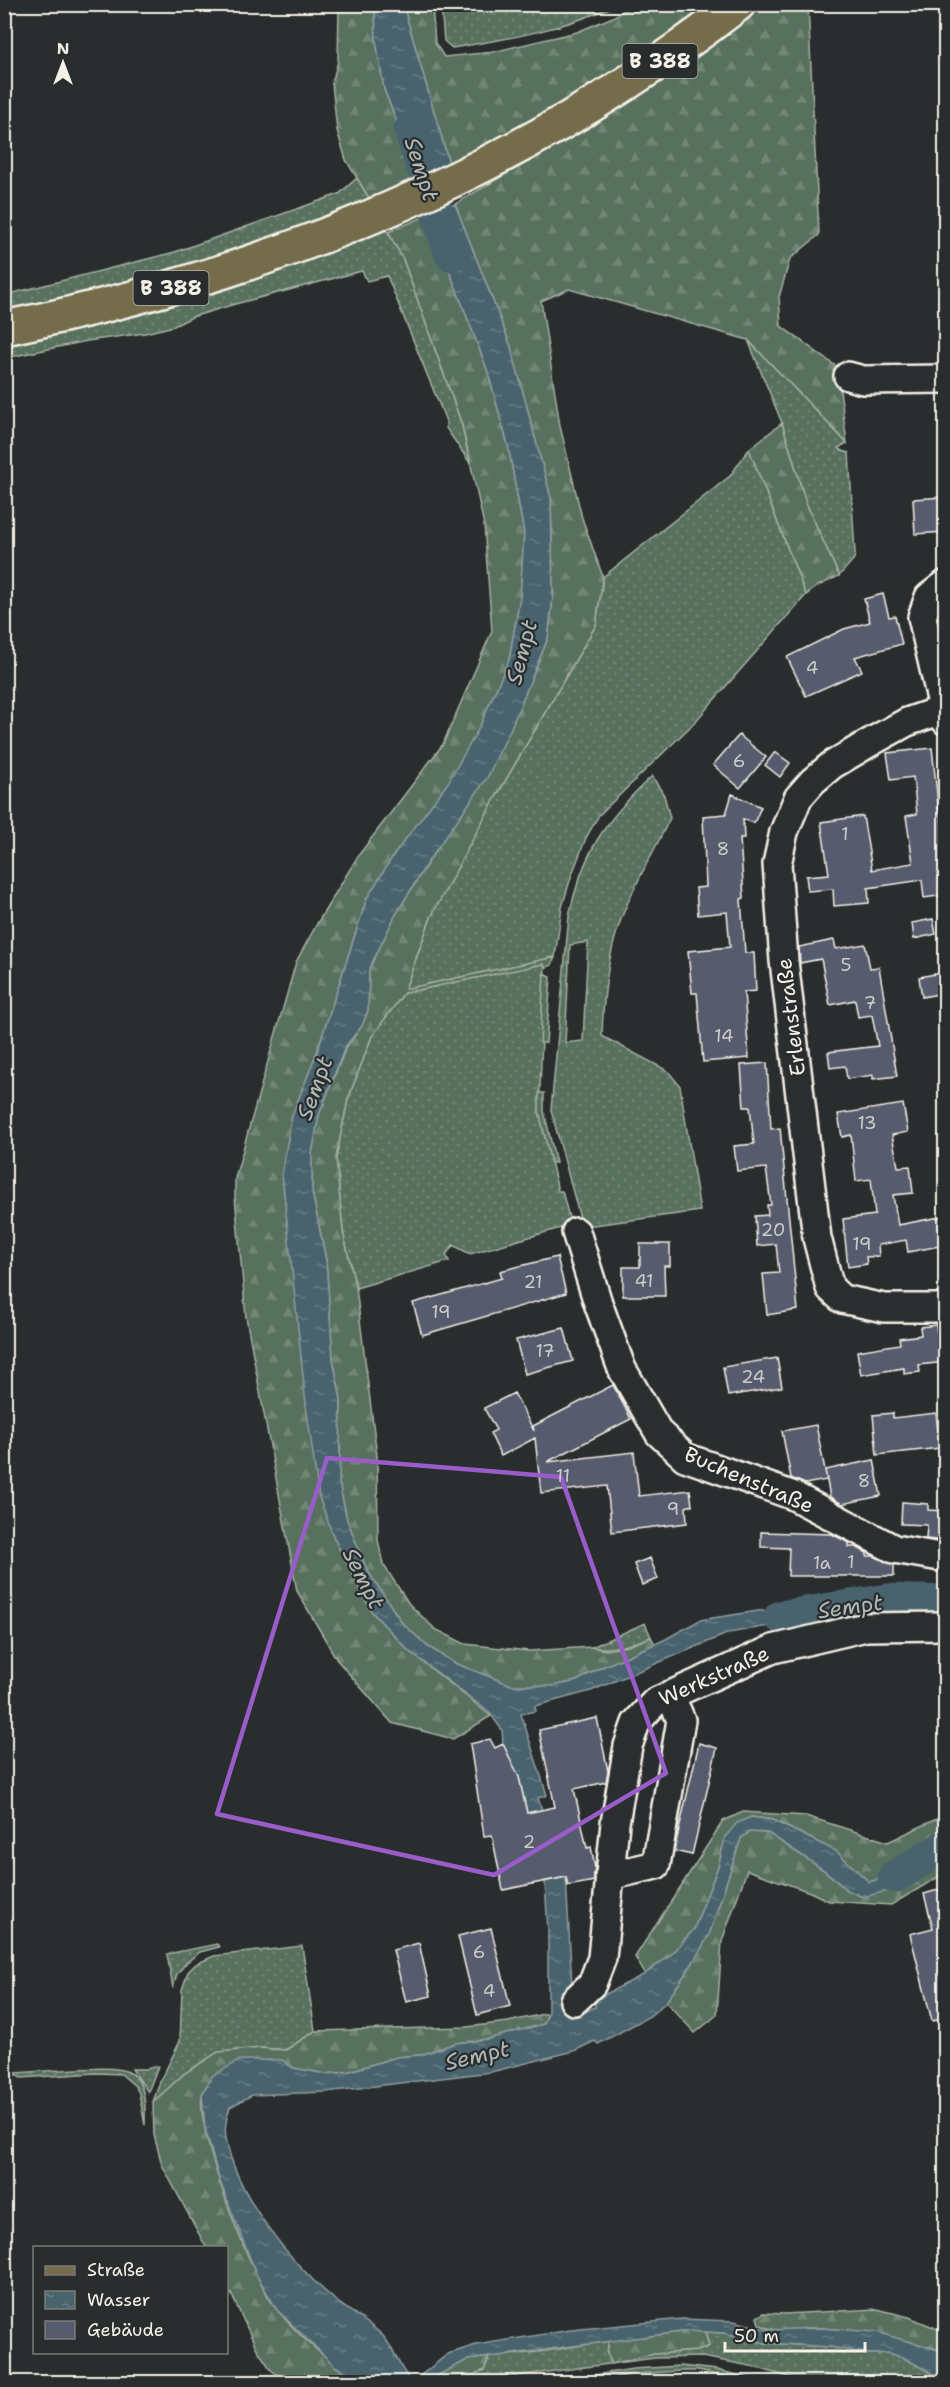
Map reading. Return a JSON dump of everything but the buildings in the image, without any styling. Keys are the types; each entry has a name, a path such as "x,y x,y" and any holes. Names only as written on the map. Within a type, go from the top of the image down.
{"main road":[{"name":"B 388","path":"4,328 59,317 156,292 277,254 458,179 518,149 578,113 649,68 738,4"}],"street":[{"path":"848,376 863,380 945,379"},
{"path":"937,591 922,617 944,716"},
{"name":"Erlenstraße","path":"944,716 907,722 832,765 813,781 798,798 783,832 777,864 784,961 817,1238 830,1288 842,1299 884,1308 945,1308"},
{"name":"Buchenstraße","path":"576,1232 598,1304 622,1369 659,1434 685,1457 794,1497 894,1549 945,1558"},
{"name":"Werkstraße","path":"574,2001 592,1984 602,1958 609,1876 628,1746 636,1723 646,1710 655,1702 773,1649 866,1627 945,1626"},
{"path":"609,1876 656,1865 681,1720 670,1695"}],"highlighted area":[{"path":"327,1458 561,1477 666,1773 494,1875 217,1814"}],"green space":[{"path":"441,4 616,5 556,27 452,48 444,41"},
{"path":"339,5 375,5 376,40 384,89 418,177 380,194 372,203 346,160 337,130 332,83 338,61"},
{"path":"403,5 432,5 435,43 444,57 493,52 577,32 613,17 634,5 716,5 646,54 517,131 449,163"},
{"path":"758,5 808,5 819,235 790,259 779,297 781,326 837,367 847,443 748,340 569,289 541,301 560,426 582,518 603,577 596,625 490,807 431,917 405,989 555,957 552,965 545,968 544,964 404,993 372,1036 348,1099 336,1158 343,1232 356,1288 377,1456 378,1540 383,1564 409,1604 435,1629 465,1644 529,1651 592,1647 606,1650 628,1646 651,1637 655,1644 598,1669 577,1681 553,1686 511,1685 454,1663 427,1646 402,1623 367,1570 347,1520 339,1483 341,1400 333,1359 326,1260 312,1192 312,1153 319,1115 346,1047 362,1026 368,1010 369,969 396,914 510,730 548,638 553,597 551,498 511,347 455,204 525,163 669,70"},
{"path":"357,178 372,203 248,252 5,317 5,295 175,252 339,194"},
{"path":"428,215 487,369 508,445 524,533 520,598 509,660 479,728 448,784 367,898 317,1052 292,1116 282,1174 292,1261 334,1538 372,1612 409,1651 491,1716 453,1739 392,1723 337,1660 297,1591 246,1317 235,1197 235,1178 296,962 358,856 443,744 492,631 484,525 462,425 403,259 388,232"},
{"path":"386,229 403,259 462,425 470,463 446,428 446,421 387,276 367,281 362,271 235,304 192,317 174,326 5,358 5,343 284,266"},
{"path":"748,340 847,443 838,448 849,453 855,553 854,559 839,576 806,503 782,423"},
{"path":"782,423 806,503 839,576 818,586 806,595 749,449"},
{"path":"749,449 806,595 693,724 599,815 586,838 571,877 562,907 555,957 405,989 431,917 490,807 596,625 603,577 730,476"},
{"path":"652,776 664,795 670,818 630,897 620,922 606,978 602,1036 668,1071 680,1086 700,1211 586,1226 581,1222 551,1110 569,916 581,873 598,838 621,807","holes":["588,942 583,1041 565,1043 570,945"]},
{"path":"545,963 539,1111 558,1191 562,1191 571,1225 470,1254 453,1245 446,1255 449,1261 356,1288 343,1232 336,1158 348,1099 372,1036 404,993"},
{"path":"544,973 551,977 546,1043 540,1043"},
{"path":"539,1093 544,1093 544,1111 556,1163 551,1163 539,1111"},
{"path":"645,1623 651,1637 615,1647 592,1647"},
{"path":"743,1812 806,1816 888,1842 945,1815 945,1873 891,1905 829,1901 747,1870 722,1941 717,2015 695,2033 666,2002 709,1935 741,1838 750,1832 768,1833 824,1870 847,1890 863,1897 936,1858 929,1850 888,1877 869,1882 836,1851 773,1820 751,1817 725,1837 719,1864 694,1929 674,1952 645,1974 635,1957 723,1821"},
{"path":"217,1944 219,1947 200,1952 187,1962 177,1974 173,1988 167,1954"},
{"path":"302,1946 315,2031 286,2050 261,2048 185,2073 153,2102 180,2041 182,1990 188,1972 196,1964 214,1956"},
{"path":"548,2013 544,2024 488,2039 456,2043 421,2055 397,2057 347,2072 326,2074 293,2068 282,2060 213,2076 205,2089 202,2096 203,2115 217,2173 241,2240 267,2295 278,2311 307,2341 328,2359 362,2382 288,2382 271,2370 257,2349 228,2287 228,2246 205,2246 162,2165 154,2135 153,2102 185,2073 218,2052 261,2048 286,2050 315,2031 467,2027 508,2022"},
{"path":"158,2066 148,2092 132,2069"},
{"path":"110,2068 132,2074 143,2091 145,2125 139,2093 135,2086 121,2074 96,2073 21,2078 13,2073"},
{"path":"877,2309 909,2317 945,2332 945,2352 900,2339 853,2331 822,2328 789,2330 766,2328 759,2324 757,2317 764,2313"},
{"path":"688,2331 705,2332 709,2346 698,2351 653,2354 612,2364 607,2353 609,2341"},
{"path":"705,2332 724,2333 766,2343 831,2347 871,2354 889,2353 904,2358 946,2380 945,2382 805,2382 751,2366 702,2357 655,2358 478,2382 456,2382 484,2370 489,2357 609,2341 607,2353 612,2363 653,2354 698,2351 709,2346"},
{"path":"489,2357 484,2370 456,2382 425,2382 467,2360"},
{"path":"680,2366 717,2370 765,2382 752,2382 697,2371 681,2371 633,2374 592,2382 550,2382 633,2369"}],"water":[{"path":"375,5 403,5 449,163 418,177 384,89 376,40"},
{"path":"455,204 511,347 551,498 553,597 548,638 510,730 487,778 429,860 396,914 369,969 368,1010 362,1026 345,1047 319,1115 312,1153 312,1192 326,1260 333,1359 341,1400 339,1483 347,1520 367,1570 402,1623 427,1646 454,1663 511,1685 553,1686 577,1681 598,1669 664,1640 700,1620 758,1611 825,1610 808,1619 729,1633 591,1691 535,1706 536,1711 521,1714 547,1795 538,1798 542,1810 527,1813 519,1777 503,1744 502,1730 489,1712 409,1651 372,1612 334,1538 319,1497 306,1405 282,1174 292,1116 317,1052 367,898 393,856 447,784 479,728 509,660 520,598 524,533 508,445 487,369 428,215"},
{"path":"751,1817 772,1820 836,1851 869,1882 888,1877 929,1850 936,1858 892,1890 863,1897 847,1890 824,1870 768,1833 750,1832 741,1838 709,1935 666,2002 650,2016 598,2044 595,2041 574,2051 491,2072 326,2092 252,2095 230,2107 225,2134 241,2183 253,2205 284,2248 318,2285 383,2336 412,2382 362,2382 336,2367 277,2310 257,2276 219,2179 205,2128 202,2095 212,2076 240,2060 282,2060 293,2068 326,2074 347,2072 397,2057 421,2055 456,2043 488,2039 544,2024 548,2013 548,1931 545,1882 566,1877 572,1986 570,2012 575,2017 595,2007 596,1999 645,1974 674,1952 694,1929 719,1864 725,1837 737,1823"},
{"path":"682,2319 734,2321 768,2330 821,2328 876,2332 945,2352 945,2380 904,2358 889,2353 871,2354 831,2347 766,2343 724,2333 688,2331 467,2360 425,2382 412,2382 448,2354 476,2345 571,2330"}],"waterway":[{"name":"Sempt","path":"410,130 451,255"},
{"name":"Sempt","path":"780,1617 888,1600 946,1602"},
{"name":"Sempt","path":"894,1877 946,1846"}]}
